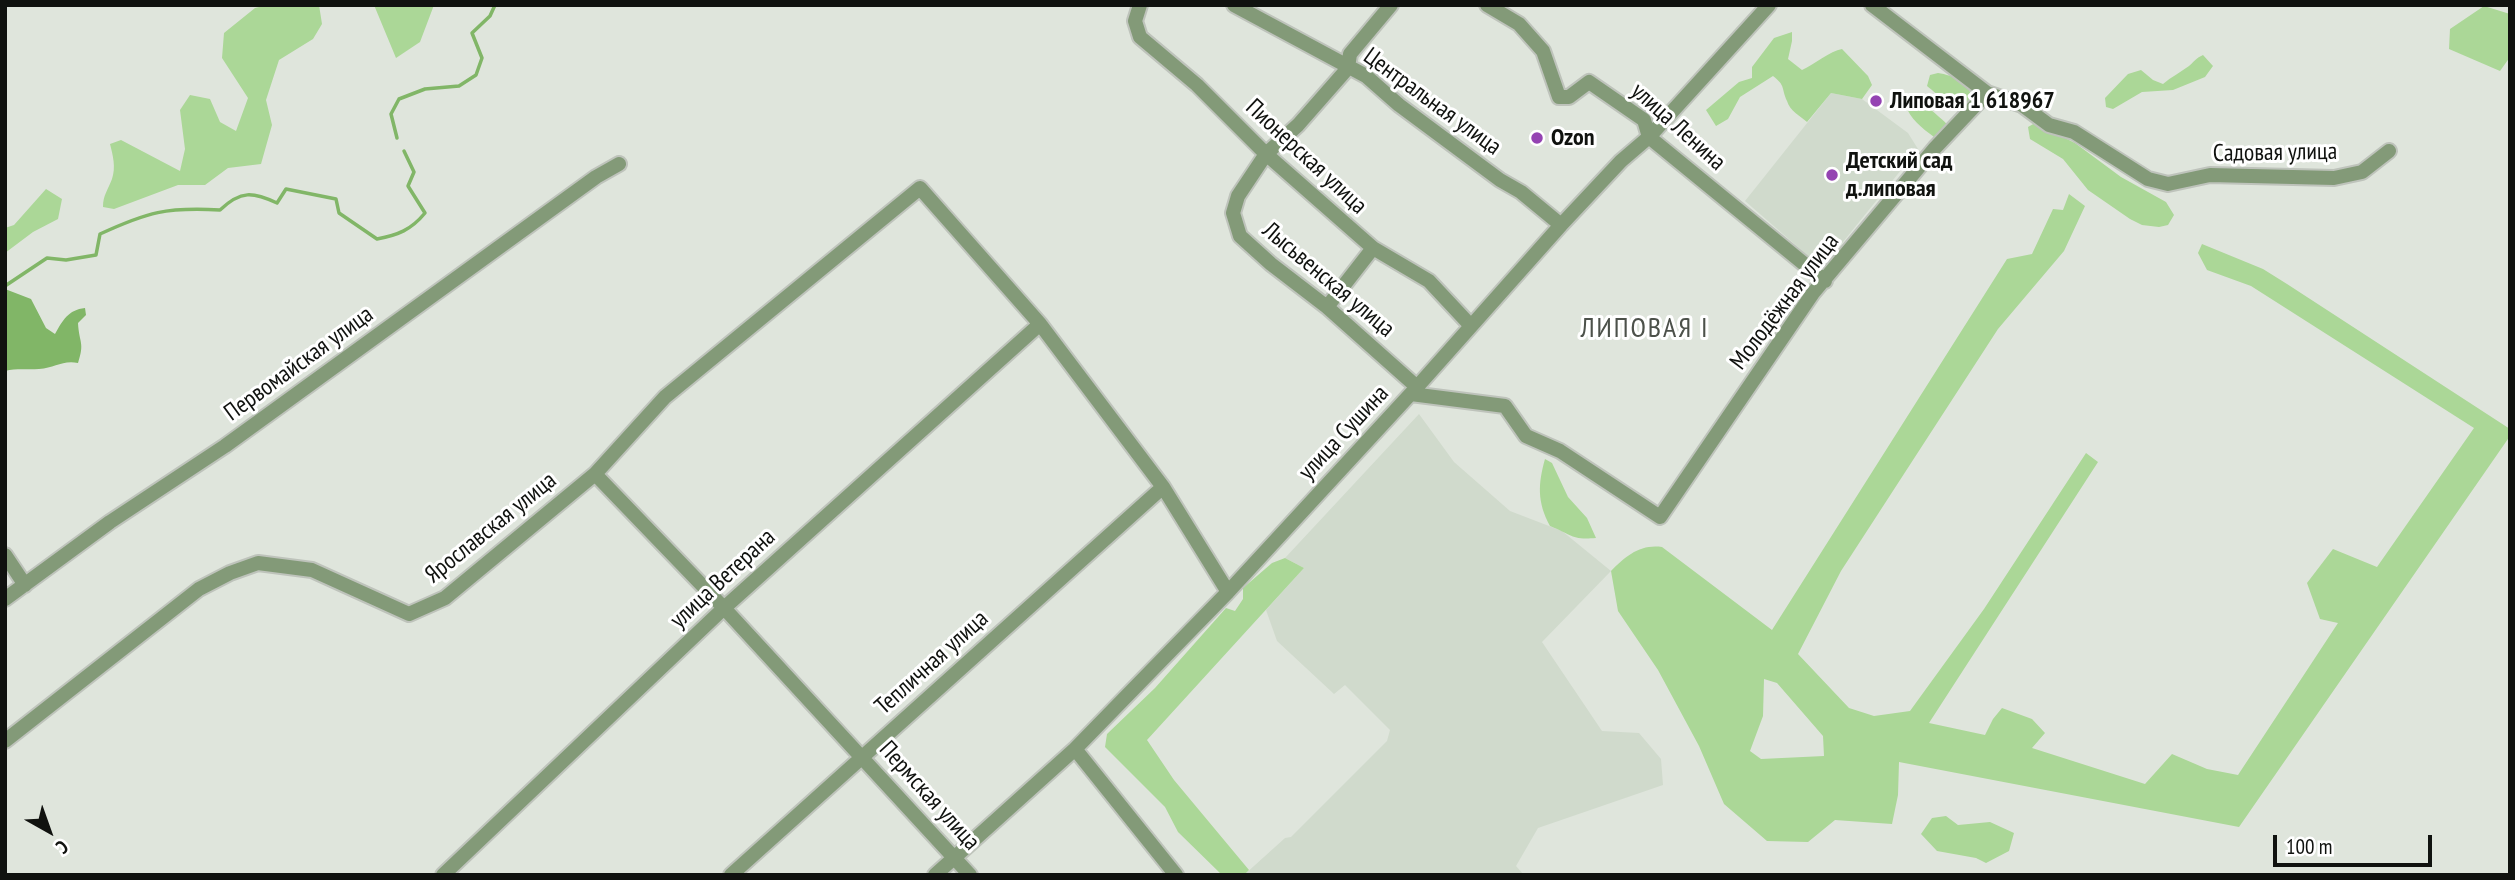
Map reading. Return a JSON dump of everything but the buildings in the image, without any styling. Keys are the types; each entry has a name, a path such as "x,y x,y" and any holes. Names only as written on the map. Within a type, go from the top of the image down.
{"street":[{"name":"Пионерская улица","path":"1140,5 1135,21 1140,37 1197,85 1266,153 1373,248 1429,281 1471,326"},
{"name":"Центральная улица","path":"1234,5 1366,76 1399,105 1500,180 1521,192 1561,225"},
{"path":"1266,153 1298,125 1348,68 1350,54 1391,5"},
{"name":"улица Ленина","path":"1487,5 1519,24 1543,51 1559,97 1569,97 1589,82 1644,120 1649,136 1825,281"},
{"name":"улица Сушина","path":"935,875 1074,749 1228,592 1414,391 1561,225 1649,136 1769,5"},
{"name":"Садовая улица","path":"1872,5 1987,93 2022,105 2049,125 2074,132 2148,179 2168,184 2210,175 2334,178 2362,172 2389,151"},
{"name":"Молодёжная улица","path":"1414,391 1505,406 1526,436 1560,452 1660,517 1813,293 1935,148 1987,93"},
{"name":"Лысьвенская улица","path":"1266,153 1238,196 1233,213 1240,236 1327,307 1414,391"},
{"name":"Первомайская улица","path":"5,599 110,522 225,446 596,177 619,164"},
{"name":"Ярославская улица","path":"5,741 199,589 230,573 258,563 312,570 409,614 444,598 595,474 664,397 920,188 1040,324"},
{"path":"1327,307 1373,248"},
{"path":"1040,324 1163,487 1228,592"},
{"name":"улица Ветерана","path":"443,875 724,608 1040,324"},
{"name":"Пермская улица","path":"595,474 724,608 970,875"},
{"name":"Тепличная улица","path":"731,875 1163,487"},
{"path":"5,555 25,584"},
{"path":"1074,749 1176,875"}],"shaded area":[{"path":"267,5 319,5 322,24 313,39 279,60 266,100 272,125 261,164 228,168 205,185 178,185 114,209 103,207 114,170 110,144 121,140 180,171 185,149 180,110 190,95 210,99 220,122 236,131 248,98 222,58 224,33 255,8"},
{"path":"374,5 434,5 420,42 396,58"},
{"path":"2484,6 2510,14 2510,57 2500,71 2449,49 2450,29"},
{"path":"1792,32 1788,59 1802,70 1842,49 1868,76 1872,85 1862,99 1831,93 1807,122 1790,108 1782,85 1773,76 1740,97 1728,119 1716,126 1706,110 1739,82 1752,78 1752,67 1774,38"},
{"path":"2203,55 2213,66 2205,77 2173,90 2142,92 2113,109 2106,107 2105,98 2128,74 2141,70 2163,84"},
{"path":"1938,73 1956,78 1966,85 1972,102 1965,108 1954,106 1927,86 1930,75"},
{"name":"Детский сад д.липовая","path":"1831,93 1862,99 1908,133 1918,149 1822,268 1745,201"},
{"path":"1909,96 1948,125 1940,136 1934,137 1913,119 1905,104"},
{"path":"2035,123 2075,143 2121,177 2166,202 2174,215 2168,225 2142,225 2088,190 2063,159 2030,139 2028,127"},
{"path":"46,189 62,199 58,219 33,232 5,253 5,228 14,225"},
{"path":"2069,194 2085,206 2064,251 1998,329 1841,571 1798,654 1849,708 1874,716 1910,711 1984,609 2086,453 2098,462 1929,723 1985,735 2002,708 2032,719 2045,733 2032,748 2145,784 2172,754 2207,769 2238,775 2338,623 2320,619 2307,583 2333,549 2377,567 2474,428 2251,286 2207,270 2198,253 2202,244 2263,269 2510,429 2510,436 2239,827 1899,762 1898,795 1892,824 1835,820 1808,842 1767,841 1724,804 1699,746 1658,670 1618,611 1611,571 1622,560 1640,549 1662,547 1772,630 2007,259 2032,254 2053,209 2063,210","holes":["1764,679 1777,683 1823,736 1824,756 1761,759 1750,751 1763,716"]},
{"path":"5,289 31,299 46,328 55,334 70,313 85,308 86,315 78,323 81,346 78,363 5,371"},
{"path":"1419,414 1454,462 1510,511 1562,531 1611,571 1542,642 1602,731 1639,733 1661,759 1663,785 1538,828 1516,866 1524,875 1244,875 1285,838 1291,837 1387,741 1390,730 1345,685 1334,694 1277,641 1266,610 1304,568 1285,558"},
{"path":"1545,459 1552,463 1568,497 1587,518 1596,538 1576,537 1550,526 1540,493"},
{"path":"1285,558 1304,568 1147,740 1174,780 1249,870 1244,875 1222,875 1178,832 1165,807 1105,747 1107,734 1155,688 1226,608 1235,611 1243,599 1243,588 1272,563"},
{"path":"1946,816 1958,825 1990,822 2014,833 2009,851 1986,863 1976,858 1937,851 1921,834 1932,818"}],"waterway":[{"path":"397,138 391,114 399,99 425,89 459,86 476,75 482,58 472,33 490,16 495,5"},
{"path":"5,286 47,258 66,260 96,255 100,234 145,216 171,210 220,210 234,199 247,195 277,203 286,189 336,199 339,213 377,239 398,233 415,224 425,213 408,186 414,172 404,151"}],"place":[{"name":"Липовая 1 618967","path":"1876,101"},
{"name":"Ozon","path":"1537,138"},
{"name":"Детский сад д.липовая","path":"1832,175"}],"district":[{"name":"ЛИПОВАЯ I","path":"1645,329"}]}
